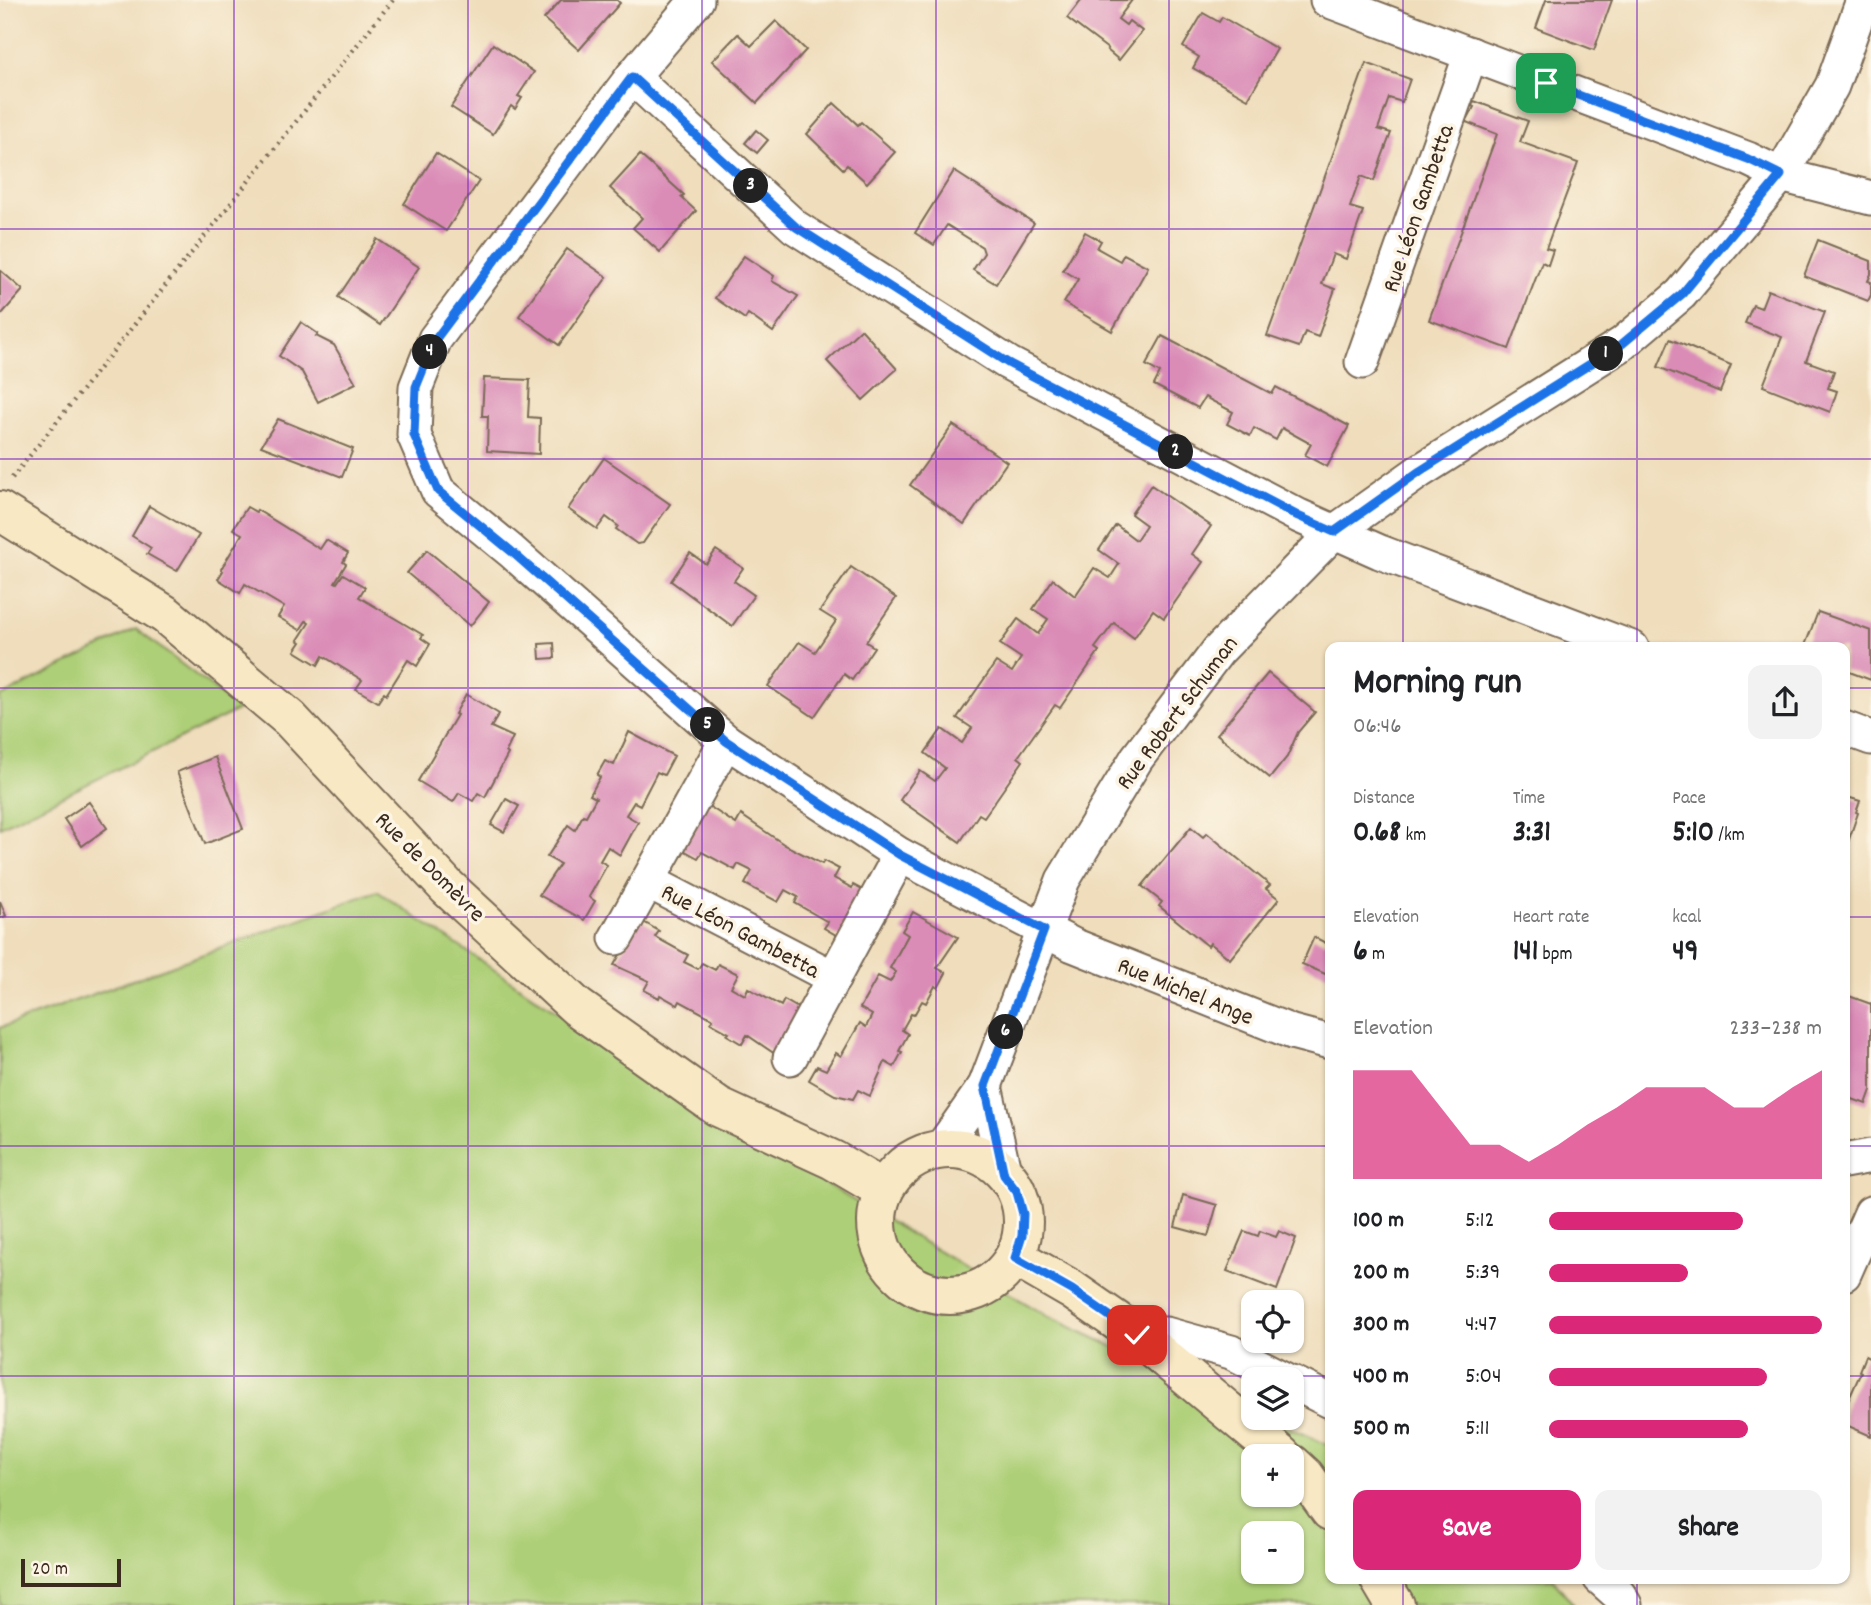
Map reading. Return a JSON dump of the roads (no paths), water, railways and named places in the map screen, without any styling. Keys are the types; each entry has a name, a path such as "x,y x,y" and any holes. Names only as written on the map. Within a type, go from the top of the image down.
{"street":[{"path":"697,0 632,77 435,340 416,387 414,435 438,491 511,551 726,741 900,855 1044,930"},
{"path":"1327,0 1748,159 1781,175 1871,198"},
{"name":"Rue Robert Schuman","path":"940,1150 985,1086 1063,880 1137,758 1218,650 1334,532 1420,471 1622,344 1682,294 1781,175 1832,86 1863,0"},
{"name":"Rue Léon Gambetta","path":"1363,362 1471,54"},
{"path":"632,77 796,227 1008,363 1298,516 1380,552 1616,642"},
{"name":"Rue de Domèvre","path":"4,497 166,615 290,719 447,887 578,1007 718,1107 832,1160 884,1190"},
{"path":"1850,730 1871,738"},
{"name":"Rue Léon Gambetta","path":"616,938 726,741"},
{"name":"Rue Léon Gambetta","path":"789,1058 900,855"},
{"name":"Rue Léon Gambetta","path":"648,881 834,978"},
{"name":"Rue Michel Ange","path":"1044,930 1073,945 1279,1027 1325,1041"},
{"path":"985,1086 1004,1175"},
{"path":"940,1150 963,1150 986,1158 1017,1192 1023,1214 1022,1236 1015,1258 999,1277 978,1290 953,1296 928,1292 906,1281 889,1262 878,1240 877,1214 884,1190 898,1171 917,1157 940,1150"},
{"path":"1850,1160 1871,1156"},
{"path":"1850,1260 1871,1213"},
{"path":"1015,1258 1072,1290 1137,1335 1268,1444"},
{"path":"1137,1335 1167,1334 1231,1352 1261,1367"},
{"path":"1304,1388 1325,1398"},
{"path":"1304,1475 1325,1504"},
{"path":"1383,1584 1395,1605"},
{"path":"1607,1584 1625,1605"}]}
